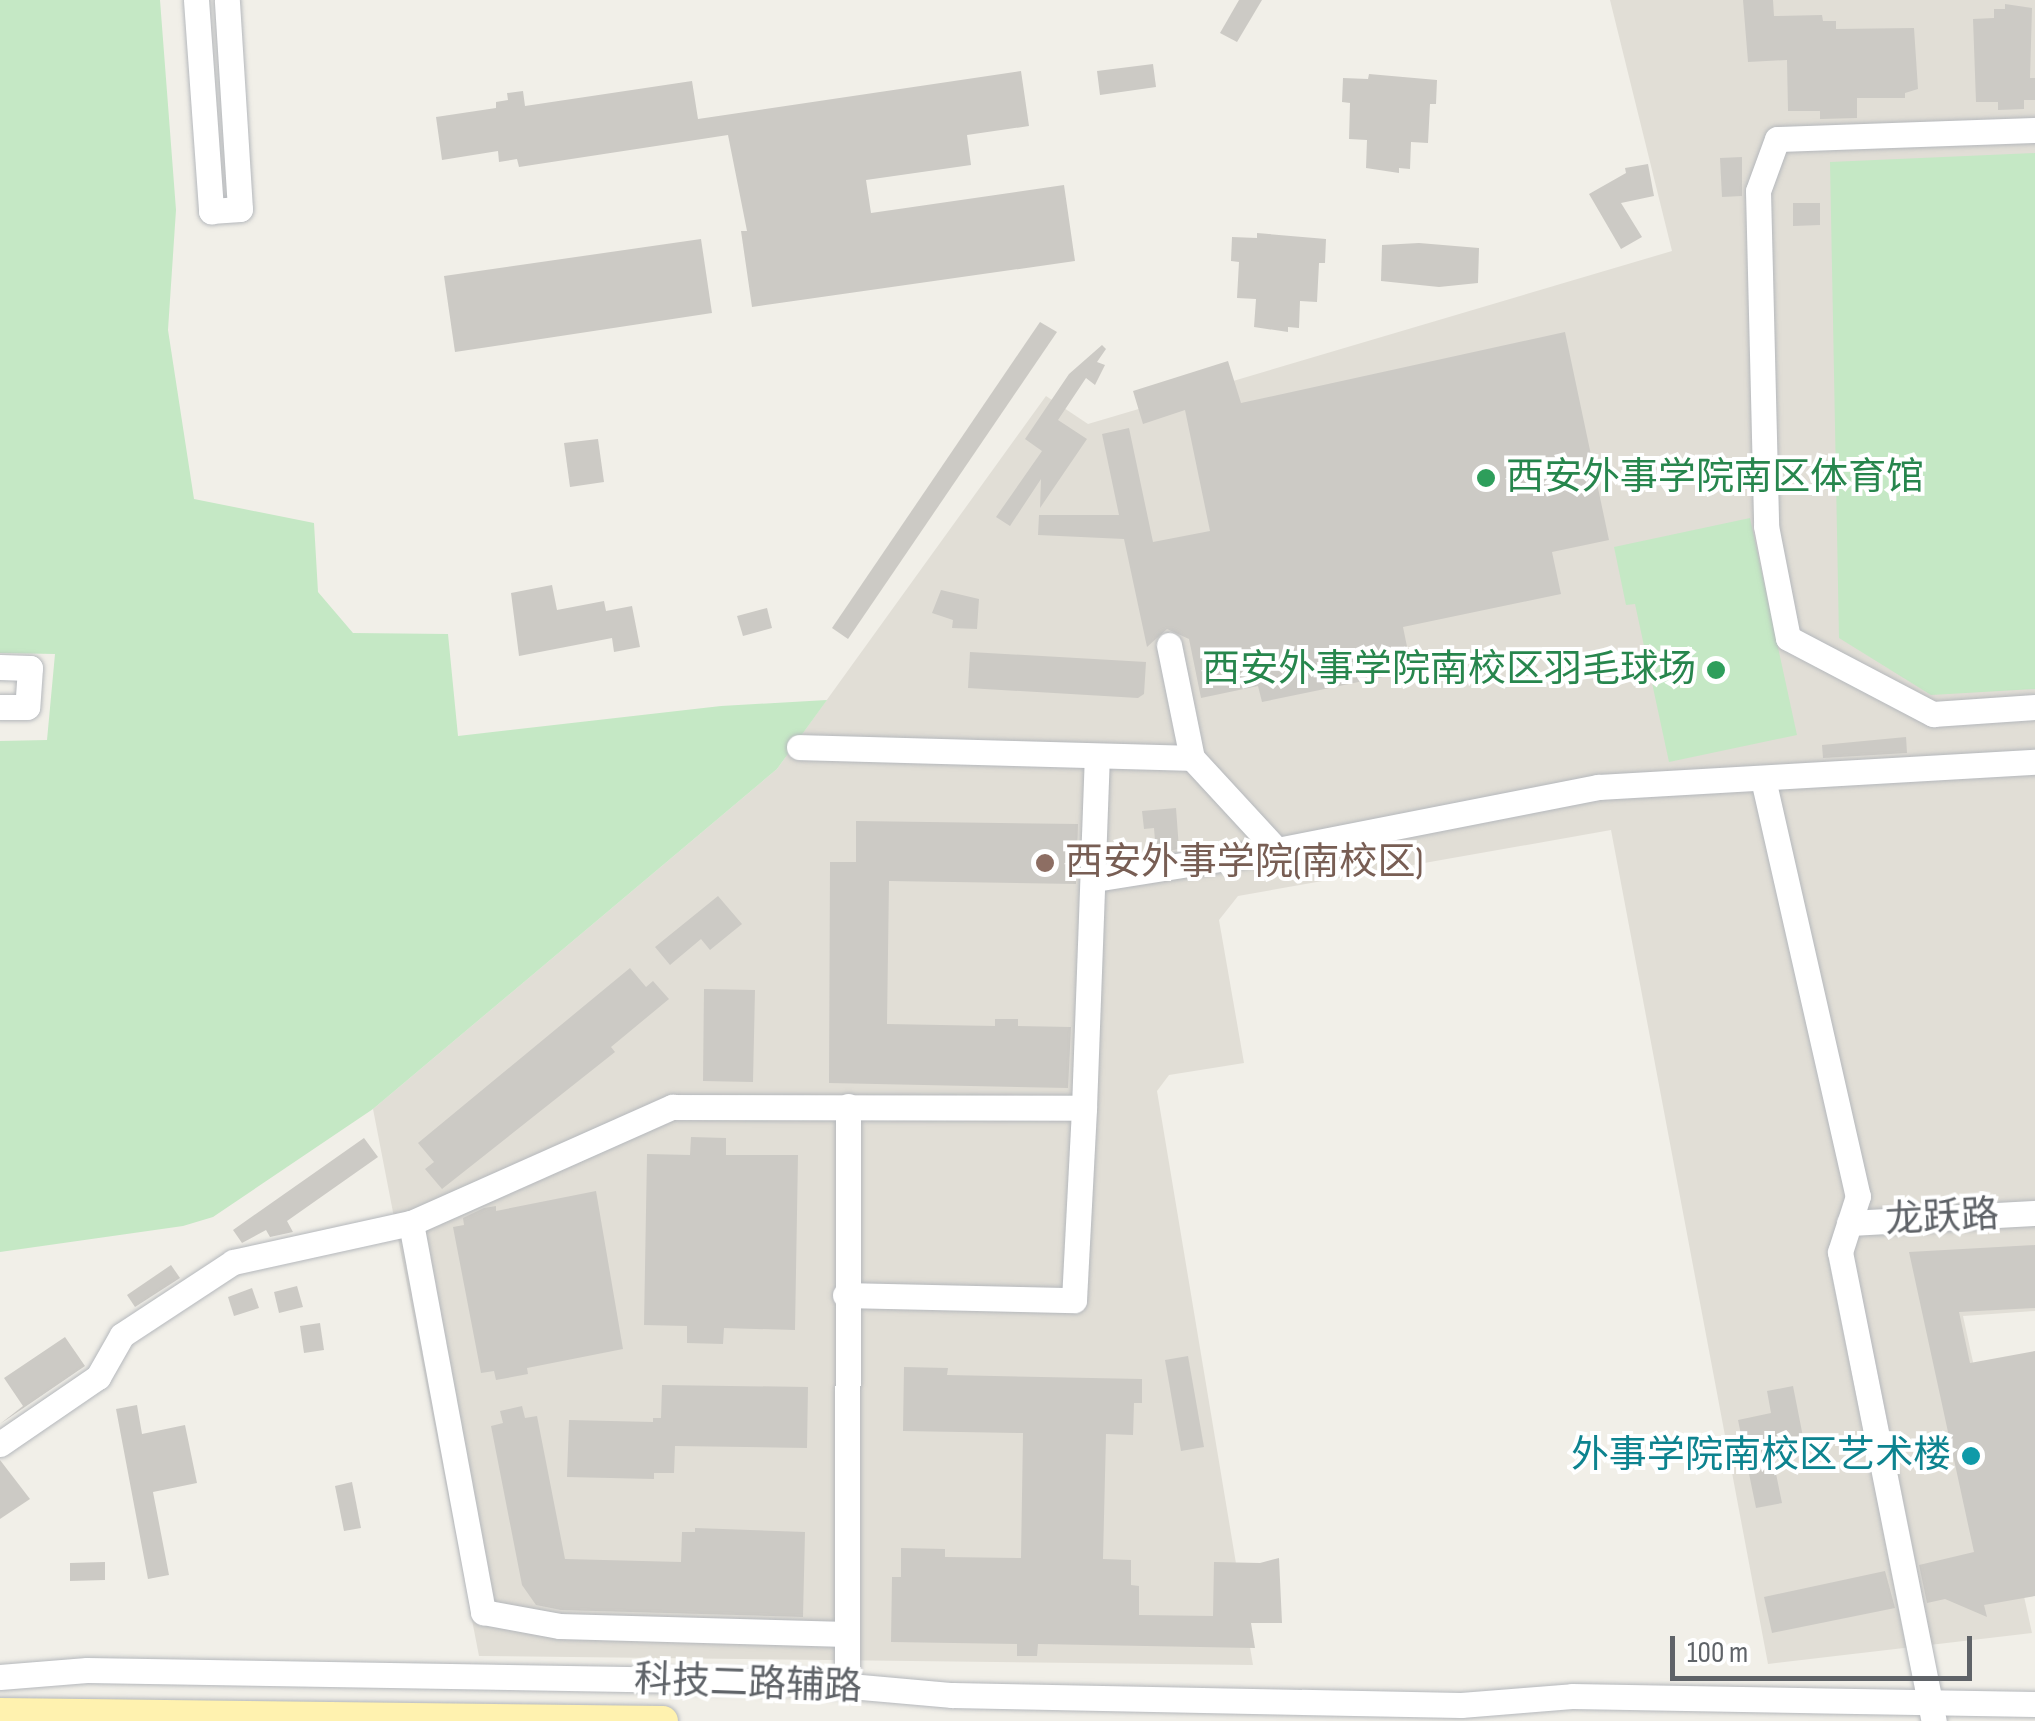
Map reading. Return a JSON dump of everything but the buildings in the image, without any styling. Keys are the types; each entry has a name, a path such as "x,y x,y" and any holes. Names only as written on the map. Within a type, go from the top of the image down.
{"main road":[{"path":"0,1712 662,1721"}],"street":[{"path":"196,0 212,211 240,209 227,0"},
{"path":"2035,130 1777,139 1758,191 1766,526 1788,638 1933,714 2035,707"},
{"path":"1169,645 1192,758 1277,850"},
{"path":"0,667 30,668 27,708 0,707"},
{"path":"799,747 1192,758"},
{"path":"845,1296 1074,1300 1095,880 1097,756"},
{"path":"1095,880 1277,850 1598,787 2035,762"},
{"path":"1763,779 1858,1196 1840,1252 1932,1711"},
{"path":"0,1444 98,1378 122,1335 234,1262 411,1223 672,1106 1084,1108"},
{"path":"847,1686 848,1106"},
{"name":"龙跃路","path":"1849,1223 2035,1212"},
{"path":"411,1223 483,1612 559,1626 847,1634"},
{"name":"科技二路辅路","path":"0,1677 87,1670 847,1686 952,1695 1442,1704 1572,1696 1932,1711 2035,1704"}],"shaded area":[{"name":"西安外事学院(南校区)","path":"1610,0 2035,0 2035,1311 1963,1316 2032,1633 1768,1664 1611,830 1238,896 1219,920 1244,1063 1169,1075 1157,1091 1253,1665 479,1656 373,1109 777,769 1046,396 1088,424 1672,251"}],"green space":[{"path":"0,0 160,0 176,210 168,330 194,499 314,523 318,592 353,633 448,634 458,736 721,706 827,700 777,769 373,1109 213,1217 183,1226 0,1252 0,741 47,740 55,654 0,653"},
{"path":"2035,153 2035,689 1931,695 1839,638 1830,162"},
{"name":"西安外事学院南校区羽毛球场","path":"1750,518 1797,735 1669,762 1635,604 1626,605 1614,547"}],"place":[{"name":"西安外事学院南区体育馆","path":"1486,478"},
{"name":"西安外事学院南校区羽毛球场","path":"1716,670"},
{"name":"西安外事学院(南校区)","path":"1045,863"},
{"name":"外事学院南校区艺术楼","path":"1971,1456"}]}
